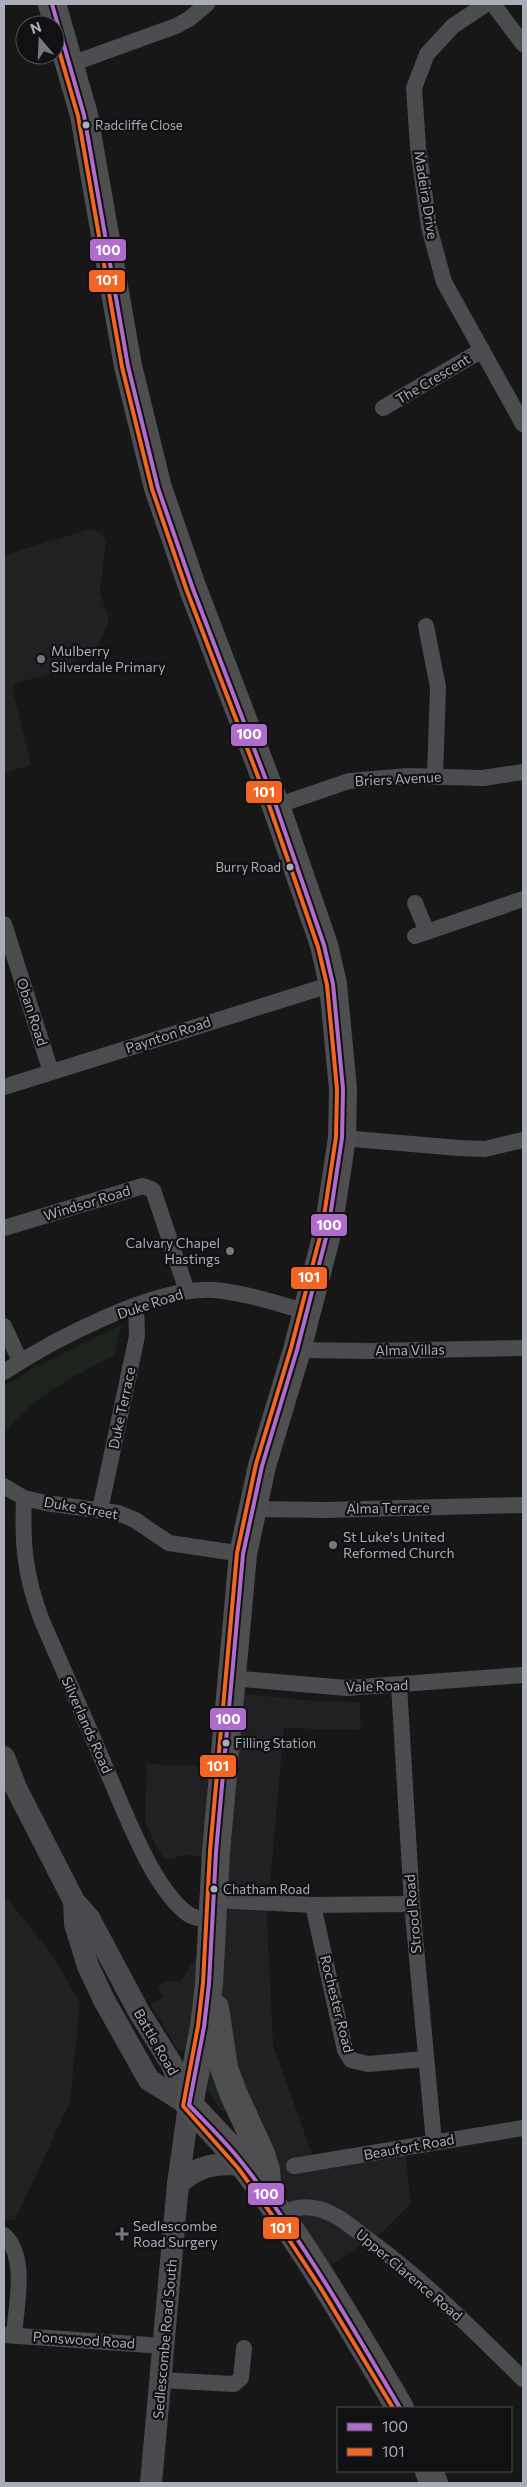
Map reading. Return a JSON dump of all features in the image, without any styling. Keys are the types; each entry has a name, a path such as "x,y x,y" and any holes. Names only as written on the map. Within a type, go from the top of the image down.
{"highway":[{"path":"52,4 71,64 84,115 128,366 158,488 193,589 276,806 324,945 332,984 343,1088 342,1138 328,1230 297,1350 252,1509 243,1554 212,1910 209,1984 204,2028 189,2105 242,2164 274,2207 313,2265 399,2407"},
{"path":"209,1984 216,2013 224,2068 234,2096 261,2154 274,2207"}],"street":[{"path":"71,64 176,26 189,19 207,4"},
{"name":"Madeira Drive","path":"486,4 453,26 427,54 414,88 429,228 444,282 523,424"},
{"path":"493,4 523,44"},
{"name":"The Crescent","path":"383,408 482,350"},
{"path":"426,626 438,687 434,776"},
{"name":"Briers Avenue","path":"276,806 349,780 434,776 483,778 523,772"},
{"path":"415,903 421,934 523,899"},
{"name":"Oban Road","path":"4,924 51,1072"},
{"name":"Paynton Road","path":"4,1087 332,984"},
{"path":"342,1138 459,1148 484,1148 523,1140"},
{"name":"Windsor Road","path":"4,1228 143,1186 153,1190 187,1291"},
{"name":"Duke Road","path":"4,1372 20,1361 100,1321 136,1306 187,1291 213,1290 248,1295 307,1312"},
{"name":"Duke Terrace","path":"100,1510 137,1336 136,1306"},
{"path":"4,1326 20,1361"},
{"name":"Alma Villas","path":"297,1350 369,1351 523,1348"},
{"name":"Duke Street","path":"4,1486 24,1498 118,1513 135,1520 169,1543 243,1554"},
{"name":"Silverlands Road","path":"24,1498 24,1555 31,1591 42,1622 127,1817 150,1863 168,1893 184,1911 197,1918 212,1910"},
{"name":"Alma Terrace","path":"252,1509 326,1510 523,1505"},
{"name":"Vale Road","path":"231,1678 347,1688 523,1675"},
{"name":"Strood Road","path":"399,1685 412,1904 434,2142"},
{"name":"Battle Road","path":"4,1757 16,1788 74,1901 89,1918 139,2012 170,2063 189,2105"},
{"path":"212,1910 313,1905 412,1904"},
{"name":"Rochester Road","path":"313,1905 345,2050 351,2060 368,2064 425,2059"},
{"name":"Sedlescombe Road South","path":"151,2483 178,2184 189,2105"},
{"name":"Beaufort Road","path":"294,2166 523,2128"},
{"path":"178,2184 191,2173 205,2166 242,2164"},
{"name":"Upper Clarence Road","path":"274,2207 296,2206 319,2209 340,2218 384,2251 444,2301 523,2379"},
{"path":"4,2235 13,2247 19,2265 9,2335"},
{"name":"Ponswood Road","path":"9,2335 164,2346"},
{"path":"161,2380 234,2384 241,2378 244,2348"}],"shaded area":[{"name":"Mulberry Silverdale Primary","path":"90,529 102,533 106,541 100,592 109,620 98,647 57,672 16,683 13,690 31,765 4,773 4,555"},
{"path":"122,1324 114,1355 54,1388 40,1398 4,1434 4,1386 32,1369"},
{"path":"243,1694 314,1701 360,1702 361,1730 284,1728 267,1918 273,2045 316,2165 405,2151 411,2204 383,2231 328,2267 281,2189 231,2063 178,2050 151,2005 163,1997 157,1986 166,1981 181,1981 197,1956 208,1858 186,1854 173,1859 163,1857 157,1848 145,1821 147,1764 237,1767"},
{"path":"4,1895 51,1953 80,2002 70,2102 15,2220 4,2219"},
{"path":"209,2064 231,2111 222,2111 208,2090"}],"transit line":[{"name":"100","path":"52,4 84,115 128,366 158,488 193,589 276,806 324,945 333,984 343,1089 342,1138 328,1230 297,1350 262,1466 243,1554 216,1852 209,1984 204,2027 189,2105 237,2156 286,2223 326,2283 399,2407"},
{"name":"101","path":"63,65 78,116 122,367 152,489 187,591 270,808 318,947 327,985 337,1089 336,1137 322,1229 291,1348 256,1464 237,1553 210,1851 203,1983 198,2026 183,2106 238,2168 280,2226 320,2287 392,2407"}],"place":[{"name":"Radcliffe Close","path":"86,125"},
{"name":"Mulberry Silverdale Primary","path":"41,659"},
{"name":"Burry Road","path":"290,867"},
{"name":"Calvary Chapel Hastings","path":"230,1251"},
{"name":"St Luke's United Reformed Church","path":"333,1545"},
{"name":"Filling Station","path":"226,1743"},
{"name":"Chatham Road","path":"214,1889"},
{"name":"Sedlescombe Road Surgery","path":"122,2234"}]}
